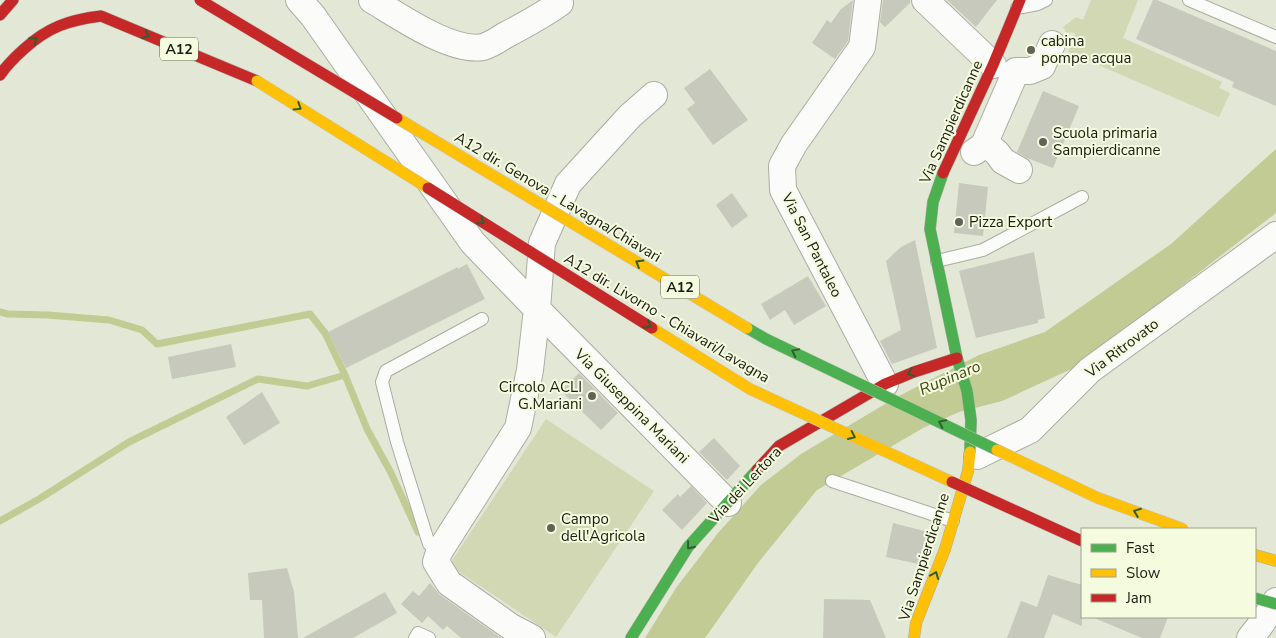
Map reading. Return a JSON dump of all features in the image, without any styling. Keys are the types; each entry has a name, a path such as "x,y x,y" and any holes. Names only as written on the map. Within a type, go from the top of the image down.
{"main road":[{"path":"0,15 12,0"},
{"name":"A12 dir. Genova - Lavagna/Chiavari","path":"200,0 766,338 1098,498 1180,528"},
{"name":"Via Sampierdicanne","path":"914,638 916,623 946,549 970,460 971,420 967,391 930,228 933,202 942,174 993,65 1018,4"},
{"name":"A12","path":"0,75 6,65 35,38 55,26 80,18 101,16 257,81"},
{"name":"A12","path":"172,33 257,81"},
{"name":"A12 dir. Livorno - Chiavari/Lavagna","path":"257,81 750,389 1081,541"},
{"name":"Via dei Lertora","path":"631,638 688,546 780,446 885,384 914,372 958,358"},
{"path":"1256,554 1276,561"},
{"path":"1256,598 1276,603"}],"street":[{"name":"Via Giuseppina Mariani","path":"299,0 313,16 473,243 728,503"},
{"path":"372,0 427,32 444,40 468,47 484,47 543,16 560,3"},
{"name":"Via San Pantaleo","path":"868,0 862,47 794,144 782,166 783,190 885,384"},
{"path":"925,0 993,65"},
{"path":"1019,170 1003,161 989,146 978,150 1016,71 1030,71 1042,66 1052,44"},
{"path":"532,638 511,627 449,583 436,562 439,552 518,428 530,370 542,243 568,184 630,116 654,95"},
{"name":"Via Ritrovato","path":"970,460 1030,430 1090,370 1276,235"},
{"path":"1250,638 1276,603"}],"lane":[{"path":"1018,4 1038,4 1046,0"},
{"path":"1188,0 1276,37"},
{"path":"937,261 983,250 1082,197"},
{"path":"439,552 429,544 397,442 382,382 386,371 482,319"},
{"path":"832,481 953,521"},
{"path":"415,638 418,633 429,638"}],"shaded area":[{"path":"1091,0 1138,0 1123,38 1222,82 1219,88 1230,93 1219,117 1068,52 1076,34 1066,32 1063,27 1076,17 1083,20"},
{"name":"Campo dell'Agricola","path":"546,419 654,491 556,637 449,565"}],"water":[{"name":"Rupinaro","path":"1276,149 1276,213 1078,366 1002,401 959,412 923,428 817,490 758,563 705,638 645,638 676,588 718,533 761,485 801,454 897,397 979,355 1045,332 1171,244"}],"building":[{"path":"853,0 848,41 835,59 812,43 827,20 831,23 841,9"},
{"path":"883,0 910,0 910,3 885,27 880,22"},
{"path":"947,0 997,0 976,27"},
{"path":"1153,0 1157,0 1276,51 1276,106 1232,87 1234,82 1136,39"},
{"path":"710,69 748,120 713,145 687,109 695,103 684,88"},
{"name":"Scuola primaria Sampierdicanne","path":"1043,91 1079,106 1053,168 1017,152"},
{"path":"959,183 988,187 983,236 954,233"},
{"path":"732,193 748,216 732,228 716,205"},
{"path":"915,240 937,348 892,364 880,341 901,330 886,261 901,247"},
{"path":"1034,252 1045,318 1038,320 1038,323 976,338 959,271"},
{"path":"467,264 485,299 346,368 328,332"},
{"path":"808,276 826,306 794,325 785,310 770,320 761,304"},
{"path":"231,344 236,367 172,379 168,357"},
{"name":"Circolo ACLI G.Mariani","path":"579,373 618,413 601,430 561,391"},
{"path":"262,392 280,423 244,445 226,417"},
{"path":"714,438 740,466 727,480 699,452"},
{"path":"691,486 707,503 682,530 662,510 678,494 680,497"},
{"path":"893,523 928,532 918,564 886,557"},
{"path":"287,568 294,592 298,638 264,638 262,600 250,600 248,573"},
{"path":"1048,575 1081,585 1082,626 1053,614 1044,638 1007,638 1021,601 1037,607"},
{"path":"430,583 440,595 501,638 461,638 447,626 443,630 428,616 422,623 401,604 413,591 419,596"},
{"path":"385,592 397,613 353,638 303,638"},
{"path":"824,599 870,600 886,638 823,638"},
{"path":"1094,618 1168,618 1160,638 1142,638"}],"waterway":[{"path":"0,312 109,320 142,330 157,344 310,314 325,333 367,429 391,473 418,532"},
{"path":"0,521 39,499 129,442 258,379 307,386 345,375"}],"traffic: fast":[{"path":"943,173 933,202 930,229 957,358 967,391 971,420 970,452"},
{"path":"747,328 766,339 997,450"},
{"path":"631,638 688,547 757,470"},
{"path":"1256,598 1276,604"}],"traffic: slow":[{"path":"257,81 428,188"},
{"path":"397,118 747,328"},
{"path":"652,328 750,389 952,482"},
{"path":"997,450 1098,498 1180,528"},
{"path":"914,638 916,623 945,549 968,471 970,452"},
{"path":"1256,555 1276,561"}],"traffic: jam":[{"path":"0,15 13,0"},
{"path":"200,0 397,118"},
{"path":"943,173 993,65 1020,0"},
{"path":"0,75 24,49 50,30 69,22 101,16 257,81"},
{"path":"428,188 652,328"},
{"path":"757,470 779,446 885,384 957,358"},
{"path":"952,482 1081,541"}],"place":[{"name":"cabina pompe acqua","path":"1031,50"},
{"name":"Scuola primaria Sampierdicanne","path":"1043,142"},
{"name":"Pizza Export","path":"959,222"},
{"name":"Circolo ACLI G.Mariani","path":"592,396"},
{"name":"Campo dell'Agricola","path":"551,528"}]}
